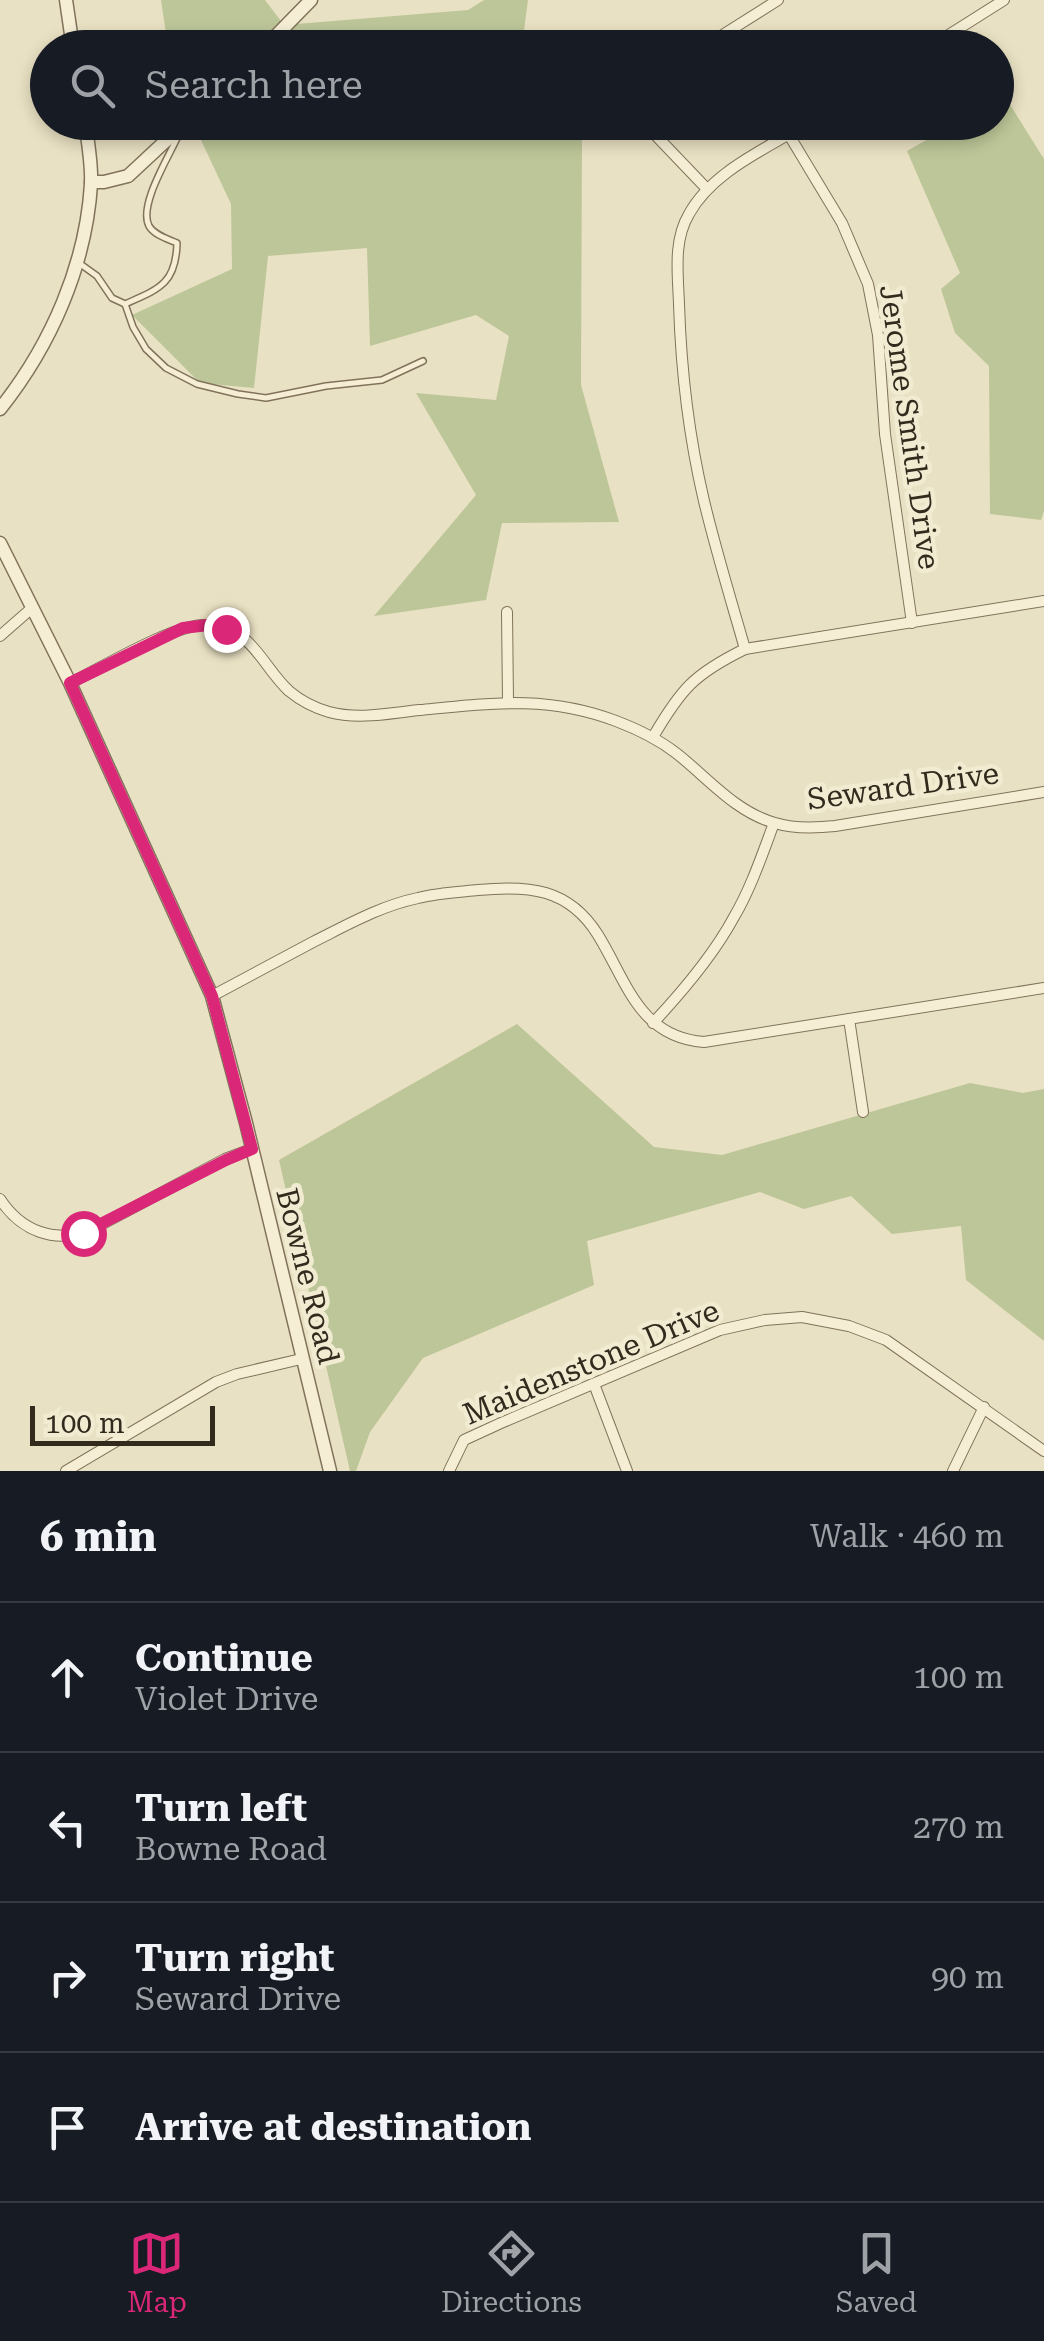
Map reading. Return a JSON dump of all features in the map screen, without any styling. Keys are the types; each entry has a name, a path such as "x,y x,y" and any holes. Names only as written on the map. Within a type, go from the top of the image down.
{"street":[{"path":"66,0 70,30"},
{"path":"282,30 311,0"},
{"path":"730,30 778,0"},
{"path":"956,30 1004,0"},
{"path":"0,409 43,344 66,292 84,234 91,182 87,140"},
{"path":"91,182 128,176 167,140"},
{"path":"660,140 707,189"},
{"path":"745,649 704,502 693,446 683,370 678,249 689,213 707,189 782,140"},
{"name":"Jerome Smith Drive","path":"791,140 842,223 868,284 878,335 887,451 912,623"},
{"name":"Bowne Road","path":"0,543 70,683 212,996 330,1471"},
{"path":"653,737 674,700 694,678 745,649 1044,601"},
{"path":"0,636 32,608"},
{"path":"507,612 508,702"},
{"name":"Seward Drive","path":"70,683 175,631 208,625 244,637 288,689 327,712 362,716 508,702 583,710 616,720 673,750 735,803 774,823 835,826 1044,792"},
{"path":"654,1023 735,917 774,823"},
{"path":"212,996 391,906 438,894 516,887 558,898 583,915 598,934 639,1009 668,1033 694,1041 1044,988"},
{"path":"849,1019 863,1112"},
{"path":"0,1199 23,1224 51,1236 70,1236 90,1230 252,1149"},
{"name":"Maidenstone Drive","path":"448,1471 464,1440 720,1330 802,1317 849,1326 886,1340 1044,1451"},
{"path":"66,1471 216,1382 302,1359"},
{"path":"594,1384 627,1471"},
{"path":"952,1471 984,1407"}],"lane":[{"path":"125,304 166,284 177,260 177,243 154,232 147,224 146,208 177,140"},
{"path":"76,261 97,276 112,298 125,304 146,349 166,368 196,384 266,398 382,380 422,361"}],"green space":[{"path":"161,0 265,0 284,25 468,10 484,0 528,0 524,30 165,30"},
{"path":"1014,111 1044,159 1041,520 990,514 989,366 955,333 941,289 960,273 907,151 926,140 1014,140"},
{"path":"201,140 582,140 581,385 619,522 502,523 486,600 374,616 476,495 416,393 496,400 509,336 476,315 370,346 367,248 268,256 254,388 200,383 132,315 232,269 231,204"},
{"path":"517,1024 654,1147 722,1155 970,1083 1023,1093 1044,1089 1044,1341 966,1280 961,1226 892,1234 851,1196 804,1209 760,1192 587,1241 594,1285 423,1358 370,1432 356,1471 350,1471 279,1160"}],"route":[{"path":"83,1233 252,1149 212,996 70,683 183,628 208,625 226,629"}]}
